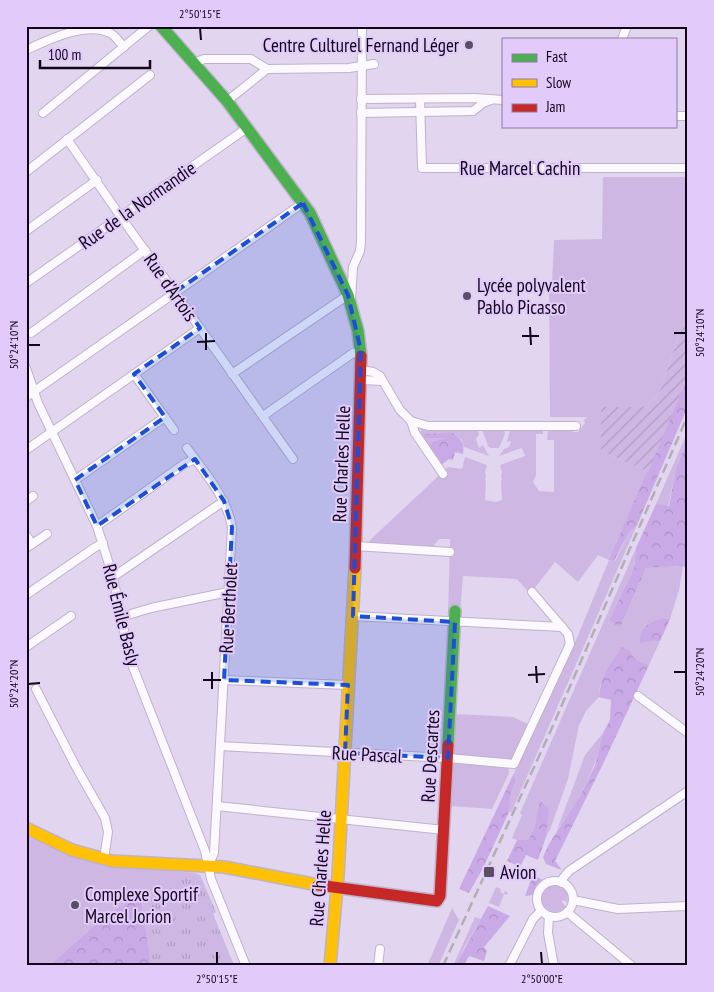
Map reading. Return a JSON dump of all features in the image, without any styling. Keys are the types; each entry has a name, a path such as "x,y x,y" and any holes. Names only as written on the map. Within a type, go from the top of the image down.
{"street":[{"path":"43,114 149,26"},
{"name":"Rue Charles Helle","path":"161,26 227,101 303,203 316,224 349,299 362,351 353,616 337,889 330,966"},
{"path":"232,374 349,299 353,292 354,267 361,242 362,26"},
{"path":"26,50 51,38 87,30 111,34 124,47"},
{"path":"194,63 204,59 251,59 267,70"},
{"path":"227,101 267,70 361,67 374,64"},
{"path":"26,172 150,74"},
{"path":"361,99 475,98 502,100"},
{"name":"Rue Marcel Cachin","path":"420,99 422,168 688,168"},
{"path":"361,113 474,111 483,103 491,100"},
{"name":"Rue de la Normandie","path":"26,283 248,128"},
{"name":"Rue d'Artois","path":"67,139 293,459"},
{"path":"26,231 97,180"},
{"path":"30,395 303,203"},
{"path":"31,333 145,250"},
{"path":"339,276 354,267"},
{"path":"26,450 200,328"},
{"path":"263,416 353,353 362,351"},
{"name":"Rue Émile Basly","path":"26,368 30,395 51,432 97,526 113,577 133,667 205,851 211,879 246,966"},
{"path":"134,374 174,430"},
{"path":"361,375 382,381 400,410 411,421 415,433 443,474"},
{"path":"75,480 165,417"},
{"path":"411,421 428,426 576,426"},
{"name":"Rue Bertholet","path":"187,448 224,501 230,514 232,527 214,853 208,866"},
{"path":"97,526 184,464 195,459"},
{"path":"113,577 224,501"},
{"path":"26,535 29,546 46,534"},
{"path":"26,595 103,543"},
{"path":"355,546 450,552"},
{"path":"121,617 151,608 228,592"},
{"path":"532,592 562,627"},
{"path":"26,647 71,616"},
{"path":"353,616 455,617 562,627"},
{"name":"Rue Descartes","path":"337,889 428,901 437,901 440,896 455,617"},
{"name":"Rue Pascal","path":"220,746 448,758 514,764 570,644 568,634 562,627"},
{"path":"224,680 348,685"},
{"path":"36,689 76,767 105,818 108,832 104,860"},
{"path":"638,696 688,733"},
{"path":"562,883 563,878 569,872 688,792"},
{"path":"217,806 444,830"},
{"path":"26,828 72,850 104,860 224,866 337,889"},
{"path":"551,882 562,883 570,890 572,900 567,912 559,917 549,916 541,911 537,902 537,896 542,887 551,882"},
{"path":"572,900 618,908 688,906"},
{"path":"509,966 535,916 541,911"},
{"path":"567,912 632,966"},
{"path":"549,916 548,933 554,966"},
{"path":"378,966 380,949"}],"highlighted area":[{"path":"303,203 348,295 361,351 353,616 455,622 448,758 345,753 348,685 224,680 232,527 224,501 195,459 97,526 75,480 165,417 134,374 200,328 175,292"}],"green space":[{"path":"603,177 688,177 688,320 680,333 659,393 650,404 641,407 601,407 601,451 648,472 610,560 615,561 629,532 637,525 511,813 508,809 516,779 513,775 577,638 609,560 598,555 578,582 555,562 530,594 517,579 463,576 460,614 448,614 450,539 439,539 432,548 369,544 370,540 448,467 462,469 465,457 487,465 485,473 485,500 496,502 502,500 502,473 500,465 525,456 522,448 499,456 504,449 509,447 511,441 507,442 510,429 543,429 543,434 536,434 536,475 533,482 539,491 554,492 554,440 547,440 548,429 570,428 573,432 578,432 587,417 550,417 549,286 552,284 554,240 602,239"},
{"path":"688,320 688,376 648,472 601,451 601,407 641,407 650,404 659,393 680,333"},
{"path":"688,376 688,406 637,525 629,532 614,561 609,560"},
{"path":"422,429 477,429 479,434 476,439 479,448 483,445 489,456 464,447 462,440 453,433 425,438 445,438 432,442 428,447 419,433"},
{"path":"482,429 504,429 505,434 499,448 488,446"},
{"path":"688,431 688,439 676,468 668,507 656,504"},
{"path":"453,433 462,442 463,454 455,452 453,460 449,459 440,466 428,447 432,442 445,438 424,438 423,434"},
{"path":"688,439 688,569 683,566 646,568 620,628 609,620 634,568 636,548 656,504 669,506 676,468"},
{"path":"636,548 634,568 609,620 620,628 646,568 683,566 679,590 670,619 662,618 640,643 660,641 649,665 635,659 630,651 600,686 599,697 586,711 579,725 568,779 546,837 547,823 541,802 534,829 528,840 512,838 522,815 520,813"},
{"path":"662,618 670,619 660,641 640,643 643,629"},
{"path":"622,647 630,651 635,659 649,665 555,861 562,870 546,864 543,857 549,844 581,794 595,766 603,733 610,720 611,700 599,697 600,690 606,671"},
{"path":"455,714 513,717 530,725 512,759 453,757"},
{"path":"603,733 596,759 586,784 557,830 585,755"},
{"path":"452,763 508,767 509,773 492,809 450,806"},
{"path":"513,775 516,779 510,797 509,812 483,868 469,893 459,889"},
{"path":"540,801 549,808 546,837 538,860 526,855 520,867 507,861 517,840 528,840 534,829"},
{"name":"Complexe Sportif Marcel Jorion","path":"26,836 69,855 102,865 194,873 186,884 216,912 213,914 234,966 166,884 140,895 106,915 49,966 26,966"},
{"path":"178,872 200,875 216,912 213,914 234,966 151,966 140,895 173,880"},
{"path":"533,875 543,880 537,884 533,895 525,896"},
{"path":"166,883 205,966 49,966 106,915 140,895"},
{"path":"557,885 567,891 568,903 563,900 562,902 566,907 561,911 553,913 543,906 541,895 549,886"},
{"path":"496,887 501,889 500,892 504,894 499,907 489,903"},
{"path":"488,906 510,916 484,947 487,951 484,961 469,956 463,966 455,966"},
{"path":"452,908 459,920 438,966 427,966"},
{"path":"475,917 481,919 455,966 453,966"}],"railway":[{"path":"443,966 551,730 688,415"}],"traffic: fast":[{"path":"161,26 227,101 310,213 348,295 358,331 361,356"},
{"path":"448,745 455,611"}],"traffic: slow":[{"path":"330,966 338,876 355,568"},
{"path":"26,828 72,850 112,861 224,867 318,885"}],"traffic: jam":[{"path":"355,568 361,356"},
{"path":"318,885 437,901 440,896 448,745"}],"place":[{"name":"Centre Culturel Fernand Léger","path":"469,45"},
{"name":"Lycée polyvalent Pablo Picasso","path":"467,296"},
{"name":"Avion","path":"489,872"},
{"name":"Complexe Sportif Marcel Jorion","path":"75,905"}]}
